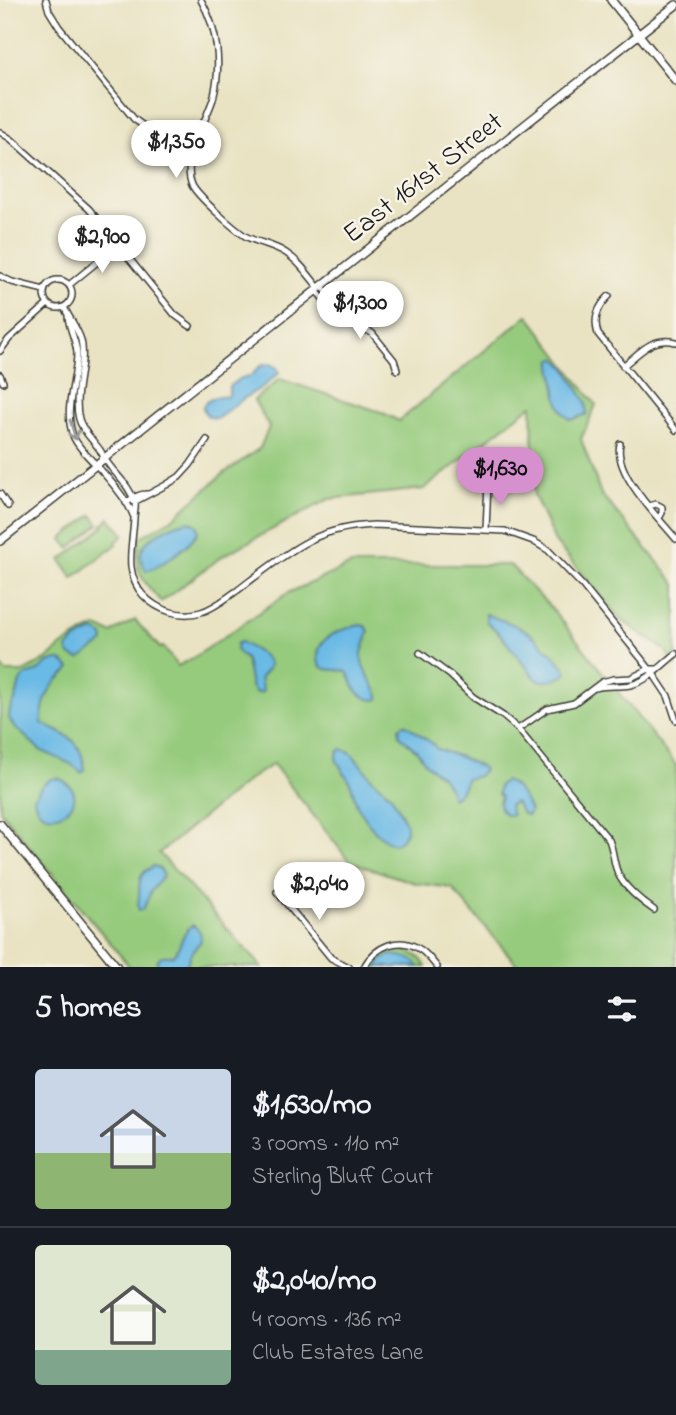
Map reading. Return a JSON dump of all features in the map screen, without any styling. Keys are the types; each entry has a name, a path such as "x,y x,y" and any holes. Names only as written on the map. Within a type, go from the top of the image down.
{"street":[{"path":"46,0 59,27 134,119 149,130 194,148"},
{"path":"201,0 214,31 218,68 213,97 189,162 192,184 200,196 245,235 277,248 295,259 319,288 331,297 336,310 349,321 373,333 394,360 397,370"},
{"path":"611,0 676,81"},
{"name":"East 161st Street","path":"0,541 676,5"},
{"path":"0,132 82,202 175,315 190,326"},
{"path":"69,285 118,245"},
{"path":"0,276 44,290"},
{"path":"63,280 69,285 71,299 64,307 57,308 48,304 44,298 44,290 48,284 63,280"},
{"path":"610,296 596,315 597,330 676,430"},
{"path":"0,351 9,339 48,304"},
{"path":"64,307 77,353 69,414 74,438 134,517"},
{"path":"68,316 74,322 82,349 77,391 78,417 133,500 130,558 133,577 144,595 164,610 188,614 212,608 290,552 333,531 374,524 505,531 533,541 548,550 582,584 653,671 674,710 676,720"},
{"path":"623,366 652,343 661,340 676,342"},
{"path":"0,375 3,382"},
{"path":"126,503 179,477 207,440"},
{"path":"620,444 618,452 632,485 676,539"},
{"path":"486,530 488,483"},
{"path":"0,494 8,506"},
{"path":"419,653 518,729 608,840 618,875 632,893 654,910"},
{"path":"518,729 543,710 574,703 594,689 653,671 676,653"},
{"path":"0,824 117,967"},
{"path":"277,892 331,958 349,967"},
{"path":"364,967 379,949 400,943 420,950 437,967"}],"green space":[{"path":"528,315 596,405 581,439 601,494 676,584 676,665 665,650 621,620 555,542 534,495 532,405 424,489 329,499 224,555 161,602 143,579 138,567 139,538 172,519 223,474 260,448 269,427 254,400 280,379 381,412 399,421"},
{"path":"92,515 99,524 69,548 62,539"},
{"path":"110,518 124,535 117,544 73,578 61,560 103,527"},
{"path":"351,565 510,565 553,610 676,765 676,967 519,967 452,888 415,883 350,862 273,764 250,779 159,853 262,967 130,967 0,811 0,665 6,672 23,672 46,660 66,643 85,632 97,627 111,633 135,620 178,666 288,593"},
{"path":"395,948 414,954 426,967 373,967 380,957"}],"water":[{"path":"556,358 566,368 586,402 587,414 571,420 562,411 552,366 552,359"},
{"path":"270,364 277,368 279,373 264,386 218,418 206,414 203,406 207,401 227,397 229,387 234,383 251,376 260,366"},
{"path":"189,521 197,525 198,530 191,541 172,557 146,571 141,557 142,548 152,537"},
{"path":"486,614 528,632 556,657 567,673 552,680 536,679 486,621"},
{"path":"360,625 369,631 361,656 363,666 379,695 379,699 375,700 358,692 347,672 325,669 318,659 318,651 326,639 338,631"},
{"path":"94,631 103,636 104,642 80,659 70,655 67,649 72,643"},
{"path":"241,642 264,656 270,665 261,678 262,692 256,693 251,686 246,660 236,650 237,643"},
{"path":"57,660 70,668 49,692 44,703 42,723 76,744 83,759 85,770 82,773 71,764 40,750 9,718 24,676"},
{"path":"405,724 437,749 458,756 484,770 478,776 466,779 460,792 452,798 442,777 400,736 399,728"},
{"path":"341,749 352,754 373,780 391,795 406,825 402,839 395,844 378,834 357,805 350,783 336,759"},
{"path":"58,778 70,787 74,796 72,805 56,815 46,815 38,810 34,798 44,784"},
{"path":"504,781 513,785 520,793 530,811 528,815 523,814 515,802 509,805 512,815 507,815 501,809 501,797 498,794 499,785"},
{"path":"154,866 161,870 163,876 151,891 143,910 139,910 141,877"},
{"path":"193,925 200,932 201,941 191,953 186,967 157,967 161,956 176,953 186,932"},
{"path":"391,955 410,959 419,967 377,967"}]}
